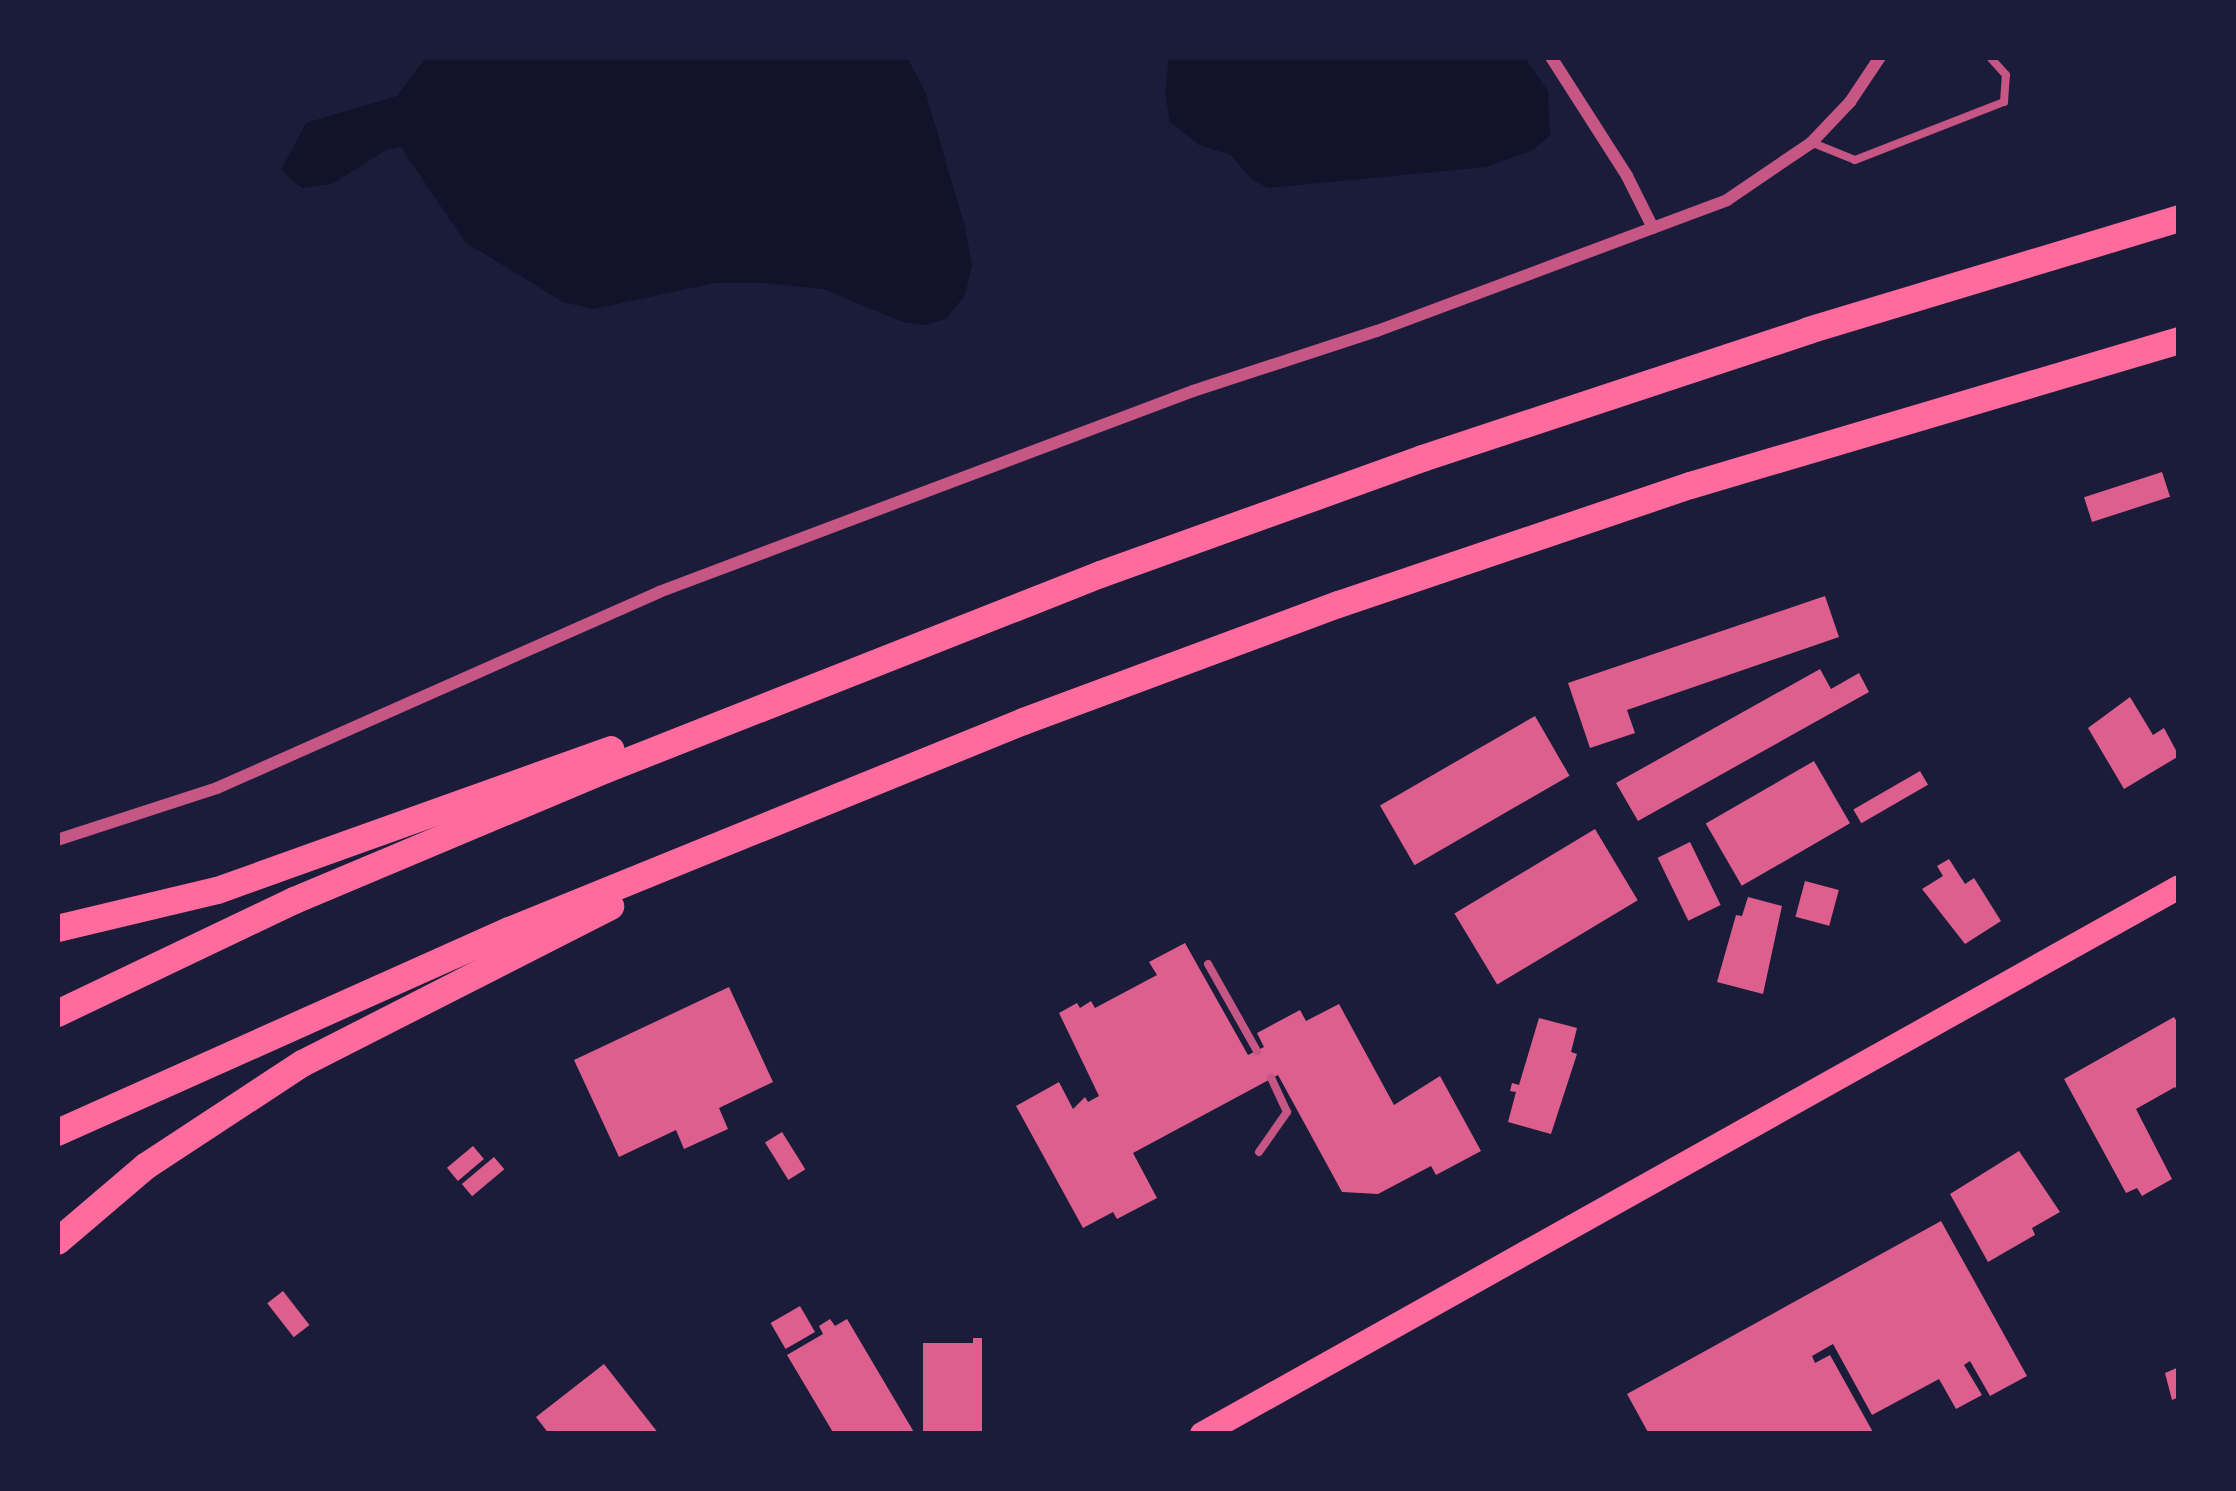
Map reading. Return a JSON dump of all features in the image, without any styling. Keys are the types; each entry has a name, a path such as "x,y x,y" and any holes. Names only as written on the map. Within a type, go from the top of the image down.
{"highway":[{"path":"57,1012 294,900 837,675 1422,458 1808,330 2179,218"},
{"path":"57,1132 509,930 1023,721 1338,604 1690,485 2179,340"},
{"path":"57,928 237,883 473,794 837,675"},
{"path":"57,1241 146,1166 302,1063 771,823"}],"main road":[{"path":"1202,1434 2179,887"}],"street":[{"path":"1551,57 1654,228"},
{"path":"57,839 217,788 659,592 1193,391 1377,331 1727,200 1811,143 1850,102 1880,57"}],"lane":[{"path":"1811,143 1855,160 2004,102 2006,75 1990,57"},
{"path":"1208,964 1257,1051"},
{"path":"1259,1151 1287,1112 1271,1078"}],"shaded area":[{"path":"426,57 907,57 926,94 965,227 972,265 965,295 947,318 927,325 903,322 823,289 765,283 715,283 593,309 563,302 465,242 401,147 386,150 332,184 302,188 281,170 306,123 397,96"},
{"path":"1169,57 1524,57 1548,91 1550,135 1533,150 1486,167 1268,188 1251,179 1231,155 1199,145 1170,122 1165,92"}],"building":[{"path":"2162,472 2170,497 2092,522 2084,497"},
{"path":"1825,596 1839,637 1627,710 1635,733 1590,748 1568,683"},
{"path":"1820,669 1831,689 1859,673 1869,692 1638,821 1616,783"},
{"path":"2130,697 2153,735 2164,728 2179,756 2124,789 2088,728"},
{"path":"1535,716 1570,776 1414,865 1380,806"},
{"path":"1814,761 1850,823 1742,886 1706,824"},
{"path":"1920,771 1928,785 1861,823 1853,810"},
{"path":"1595,829 1638,900 1497,985 1454,913"},
{"path":"1690,842 1721,905 1688,921 1658,858"},
{"path":"1949,859 1965,884 1974,878 2001,921 1965,944 1922,889 1943,876 1937,866"},
{"path":"1805,881 1839,890 1829,926 1795,917"},
{"path":"1748,897 1782,906 1763,994 1717,982 1736,915 1742,916"},
{"path":"1185,943 1248,1055 1264,1047 1257,1033 1300,1010 1306,1021 1339,1004 1394,1105 1440,1076 1481,1151 1436,1175 1431,1166 1378,1194 1342,1192 1278,1075 1133,1153 1157,1198 1117,1219 1113,1212 1083,1228 1016,1106 1059,1082 1073,1109 1085,1097 1088,1102 1099,1096 1059,1013 1091,1001 1095,1008 1157,975 1149,962"},
{"path":"729,987 773,1082 719,1108 728,1129 684,1149 676,1130 619,1157 574,1060"},
{"path":"2174,1017 2179,1025 2179,1094 2175,1087 2136,1109 2172,1179 2142,1196 2137,1188 2126,1193 2064,1079"},
{"path":"1539,1018 1577,1028 1571,1052 1577,1054 1551,1134 1508,1122 1516,1092 1510,1091 1512,1083 1519,1085"},
{"path":"782,1132 805,1169 788,1180 765,1143"},
{"path":"473,1146 484,1159 458,1181 447,1168"},
{"path":"2019,1151 2060,1212 2032,1228 2035,1235 1988,1262 1950,1194"},
{"path":"494,1157 504,1169 472,1196 462,1184"},
{"path":"1941,1221 2027,1376 1990,1396 1970,1361 1964,1365 1982,1395 1956,1409 1939,1379 1872,1415 1833,1344 1812,1356 1815,1363 1830,1355 1874,1434 1649,1434 1627,1394"},
{"path":"283,1291 309,1325 294,1337 267,1303"},
{"path":"800,1306 815,1332 786,1349 771,1323"},
{"path":"830,1319 835,1326 847,1319 915,1434 834,1434 787,1355 823,1334 819,1326"},
{"path":"973,1338 982,1338 982,1434 923,1434 923,1343 973,1343"},
{"path":"604,1364 659,1434 549,1434 536,1417"},
{"path":"2179,1367 2179,1397 2172,1400 2165,1373"}]}
